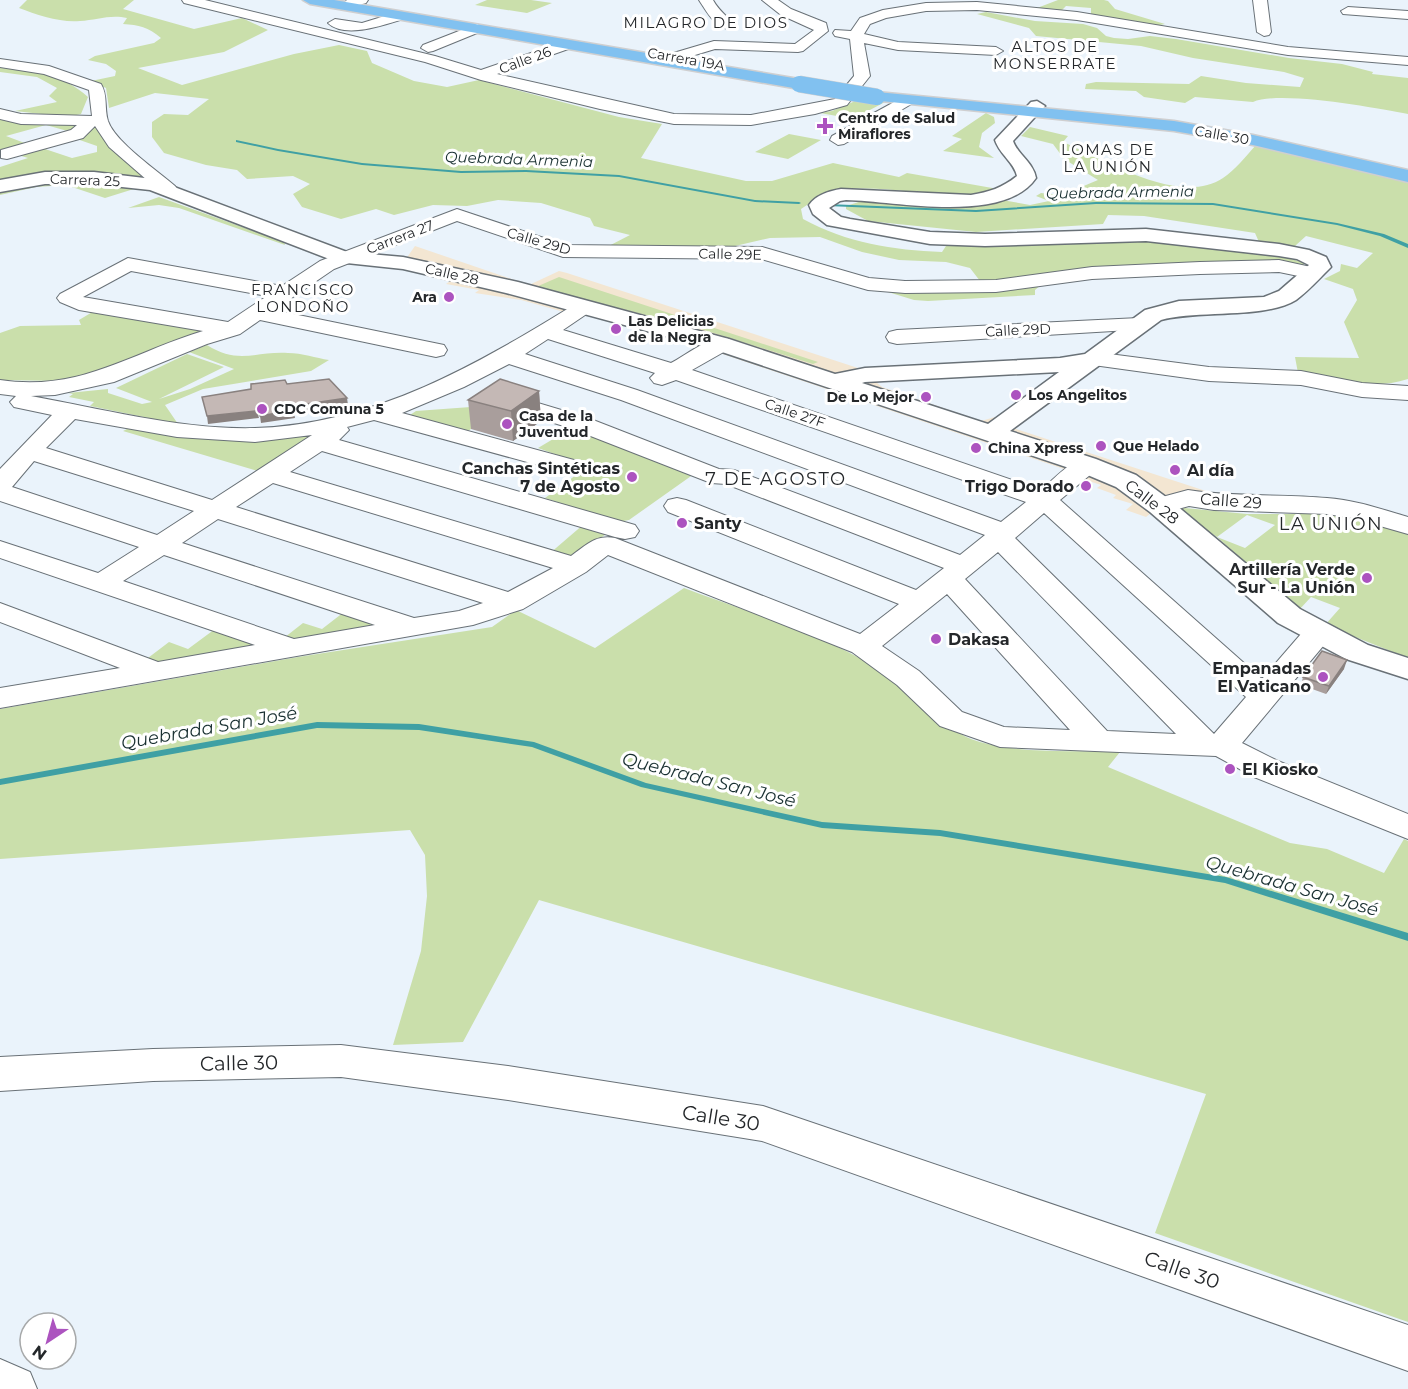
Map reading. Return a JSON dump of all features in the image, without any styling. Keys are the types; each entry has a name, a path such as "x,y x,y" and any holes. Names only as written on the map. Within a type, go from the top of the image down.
{"main road":[{"name":"Carrera 19A","path":"310,0 907,100 1035,109"},
{"name":"Carrera 19A","path":"336,0 356,1 675,57 803,82"},
{"name":"Carrera 19A","path":"880,95 1035,109"},
{"name":"Calle 30","path":"1035,109 1120,114 1239,131 1408,169"},
{"name":"Calle 30","path":"1035,109 1219,134 1408,176"}],"street":[{"path":"189,0 430,59 481,75 600,104 674,119 751,120 841,102 862,76 856,35 865,21 883,14 926,7 977,6 1077,16 1288,51 1408,61"},
{"path":"706,0 715,15 729,26"},
{"path":"770,0 814,8"},
{"path":"770,0 786,12 821,26 822,31"},
{"path":"1260,0 1264,32"},
{"path":"231,1 300,29"},
{"path":"1347,11 1408,15"},
{"path":"322,20 363,27 398,15"},
{"path":"428,48 477,28"},
{"path":"675,57 714,45 798,48 822,31 856,35 898,45 996,51"},
{"name":"Calle 26","path":"481,75 569,44"},
{"path":"0,63 39,68 66,75 96,87 99,101 96,122 77,134 2,157"},
{"path":"837,140 907,100"},
{"path":"990,434 1153,315 1179,308 1266,303 1287,296 1320,267 1319,261 1279,249 1146,235 985,240 930,238 850,225 834,220 820,210 819,205 836,196 877,194 945,200 984,200 1003,196 1019,188 1027,178 1026,168 1006,148 1004,140 1035,109"},
{"path":"0,114 21,119 96,122"},
{"name":"Calle 28","path":"96,122 115,143 169,190 344,258 402,263 510,287 721,344 1087,465 1126,481 1160,506 1289,616 1357,652 1408,669"},
{"name":"Carrera 25","path":"0,186 45,178 94,178 153,185 169,190"},
{"name":"Carrera 27","path":"15,395 86,384 198,339 232,329 313,273 344,258 457,215"},
{"name":"Calle 29D","path":"457,215 563,250 624,253"},
{"name":"Calle 29E","path":"624,253 762,253 868,284 905,287 996,286 1092,273 1211,267 1279,266 1313,273"},
{"path":"232,329 86,306 66,298 128,264 284,293"},
{"path":"463,396 507,356 584,306"},
{"path":"256,313 436,350"},
{"name":"Calle 29D","path":"897,337 1139,324"},
{"name":"Calle 27F","path":"544,331 673,371 1045,500"},
{"path":"579,423 721,344"},
{"path":"507,356 629,395 1002,535 1213,745 1408,827"},
{"path":"1094,359 1209,374 1301,378 1362,390 1408,393"},
{"name":"Calle 28","path":"832,380 865,375 1060,365 1094,359"},
{"path":"15,395 70,410 177,430 255,435 320,427 374,413 463,396 507,400 579,423 723,476 957,572 1096,740"},
{"path":"0,485 29,451 70,410"},
{"path":"100,584 320,442 374,413 576,468"},
{"path":"320,442 625,531"},
{"path":"29,451 513,603"},
{"path":"863,646 1087,465"},
{"path":"271,474 576,566"},
{"path":"1126,481 1188,498"},
{"path":"0,492 158,546 412,627"},
{"name":"Calle 29","path":"1160,506 1188,498 1214,502 1328,506 1355,510 1408,526"},
{"path":"1045,500 1263,696"},
{"path":"677,506 920,602"},
{"path":"0,698 153,670 463,619 513,603 576,566 605,544 863,646 908,678 951,719 1000,737 1213,745 1263,696 1318,633"},
{"path":"0,549 289,647"},
{"path":"0,612 153,670"},
{"name":"Calle 30","path":"0,1074 153,1065 341,1061 508,1083 763,1124 1408,1348"},
{"path":"0,1383 12,1389"}],"shaded area":[{"path":"415,246 529,285 559,271 567,273 861,369 882,387 981,421 995,417 1017,424 1013,428 1215,494 1160,506 1146,517 1126,510 1133,504 1113,498 1116,495 1097,488 1101,485 1062,472 1064,469 702,347 589,314 582,317 521,300 475,293 479,290 446,284 457,276 403,263"}],"green space":[{"path":"27,0 134,0 123,9 194,29 242,18 268,30 224,52 138,68 182,85 294,54 339,45 367,51 372,63 414,81 447,87 479,80 619,117 662,124 641,158 746,181 772,181 833,163 899,177 907,173 998,189 977,194 954,195 856,189 835,192 816,199 801,209 803,219 836,234 871,244 942,252 948,243 1150,241 1272,254 1306,263 1301,267 1099,269 980,281 970,268 946,262 899,260 862,252 820,237 770,238 735,246 681,251 601,250 630,235 594,226 590,218 541,203 498,200 467,206 433,205 394,215 376,209 341,219 302,207 293,194 310,184 293,176 247,179 237,170 206,165 164,153 152,137 152,122 164,114 188,115 209,99 155,93 109,108 106,88 91,81 115,76 116,71 106,64 88,60 95,56 154,43 161,38 143,27 123,24 127,18 65,21 41,16 19,8"},
{"path":"487,0 531,0 552,3 527,13 475,5"},
{"path":"1058,0 1104,0 1115,9 1165,24 1150,27 1091,16 1091,8 1066,6 1060,12 1037,8"},
{"path":"986,12 1035,21 1083,24 1097,28 1106,36 1114,38 1150,36 1176,39 1289,58 1342,64 1373,72 1372,74 1408,78 1408,114 1352,104 1305,99 1266,99 1253,102 1195,97 1185,103 1144,97 1136,91 1085,89 1086,84 1096,82 1189,84 1201,76 1246,83 1300,87 1304,78 1284,72 1193,58 1141,46 1036,36 1029,28 977,14"},
{"path":"0,68 36,72 69,83 88,97 81,114 68,117 15,111 57,102 49,96 57,88 37,77 0,72"},
{"path":"860,99 885,102 868,111 878,113 865,121 820,113 832,111"},
{"path":"986,113 994,117 995,123 982,133 979,147 994,158 943,151 962,139 952,136"},
{"path":"0,118 79,124 71,132 46,125 6,136 30,145 5,151 0,149"},
{"path":"95,125 109,148 147,177 91,172 0,181 0,167 28,158 18,155 39,147 72,158 97,152 97,146 71,137"},
{"path":"1030,127 1068,136 1063,142 1143,178 1186,187 1206,186 1223,178 1256,145 1408,181 1408,379 1367,384 1298,373 1295,357 1359,358 1344,322 1357,300 1353,289 1324,279 1340,271 1341,264 1357,268 1373,253 1306,236 1295,246 1259,242 1255,233 1144,216 1108,215 1103,224 976,232 868,221 846,209 846,206 862,201 1002,200 1030,205 1049,201 1036,196 1041,193 1067,196 1074,190 1098,180 1064,159 1053,144 1021,136"},
{"path":"789,134 821,140 788,159 755,152"},
{"path":"41,182 88,182 137,188 105,198 66,185 36,187 0,195 0,189"},
{"path":"159,197 284,242 285,245 179,208 159,205 128,208"},
{"path":"559,277 818,362 813,364 701,329 536,287"},
{"path":"1047,280 1035,290 1035,295 928,301 914,300 875,288"},
{"path":"94,311 213,329 99,372 59,381 0,380 0,333 20,326 81,325 79,320"},
{"path":"207,345 218,351 238,356 293,353 329,360 311,371 203,389 165,405 178,424 90,406 94,402 69,397 73,394 68,393 108,389 108,393 142,404 152,402 116,388 187,354 224,367 159,399 190,389 234,369 189,352"},
{"path":"504,406 468,431 410,415 416,411"},
{"path":"129,428 289,437 320,434 261,472 123,431"},
{"name":"Canchas Sintéticas 7 de Agosto","path":"570,429 694,474 629,520 618,522 545,498 580,472 585,465 538,448"},
{"path":"1179,509 1247,514 1343,516 1408,533 1408,658 1325,625 1340,608 1311,597 1299,610 1217,537 1181,513","holes":["1247,515 1275,525 1245,548 1217,537"]},
{"path":"584,524 605,535 573,555 549,554"},
{"path":"684,588 780,623 851,654 886,675 951,728 980,742 1031,750 1120,752 1108,767 1290,843 1327,849 1384,873 1404,839 1408,841 1408,1322 1155,1233 1206,1094 539,900 463,1042 393,1045 421,951 427,896 425,855 410,830 0,859 0,709 298,657 492,627 516,610 595,648"},
{"path":"344,612 377,622 376,627 280,641 303,623 322,629"},
{"path":"215,629 256,643 255,648 154,664 144,661 169,642 188,649"}],"building":[{"name":"CDC Comuna 5","path":"329,379 347,398 292,406 294,410 260,416 257,411 207,416 202,397 251,389 251,384 285,380 287,384"},
{"path":"500,379 539,391 511,411 468,400"},
{"name":"Empanadas El Vaticano","path":"1322,651 1347,660 1329,686 1303,677"}],"waterway":[{"name":"Quebrada Armenia","path":"238,141 362,164 461,172 526,171 619,176 755,201 799,203"},
{"name":"Quebrada Armenia","path":"827,205 976,211 1096,203 1213,204 1337,224 1382,235 1408,246"},
{"name":"Quebrada San José","path":"0,782 317,725 419,727 534,745 644,785 822,825 940,833 1226,880 1408,937"}],"place":[{"name":"Centro de Salud Miraflores","path":"825,126"},
{"name":"Ara","path":"449,297"},
{"name":"Las Delicias de la Negra","path":"616,329"},
{"name":"Los Angelitos","path":"1016,395"},
{"name":"De Lo Mejor","path":"926,397"},
{"name":"CDC Comuna 5","path":"262,409"},
{"name":"Casa de la Juventud","path":"507,424"},
{"name":"Que Helado","path":"1101,446"},
{"name":"China Xpress","path":"976,448"},
{"name":"Al día","path":"1175,470"},
{"name":"Canchas Sintéticas 7 de Agosto","path":"632,477"},
{"name":"Trigo Dorado","path":"1086,486"},
{"name":"Santy","path":"682,523"},
{"name":"Artillería Verde Sur - La Unión","path":"1367,578"},
{"name":"Dakasa","path":"936,639"},
{"name":"Empanadas El Vaticano","path":"1323,677"},
{"name":"El Kiosko","path":"1230,769"}],"district":[{"name":"MILAGRO DE DIOS","path":"706,22"},
{"name":"ALTOS DE MONSERRATE","path":"1055,54"},
{"name":"LOMAS DE LA UNIÓN","path":"1108,158"},
{"name":"FRANCISCO LONDOÑO","path":"303,298"},
{"name":"7 DE AGOSTO","path":"776,479"},
{"name":"LA UNIÓN","path":"1331,524"}]}
